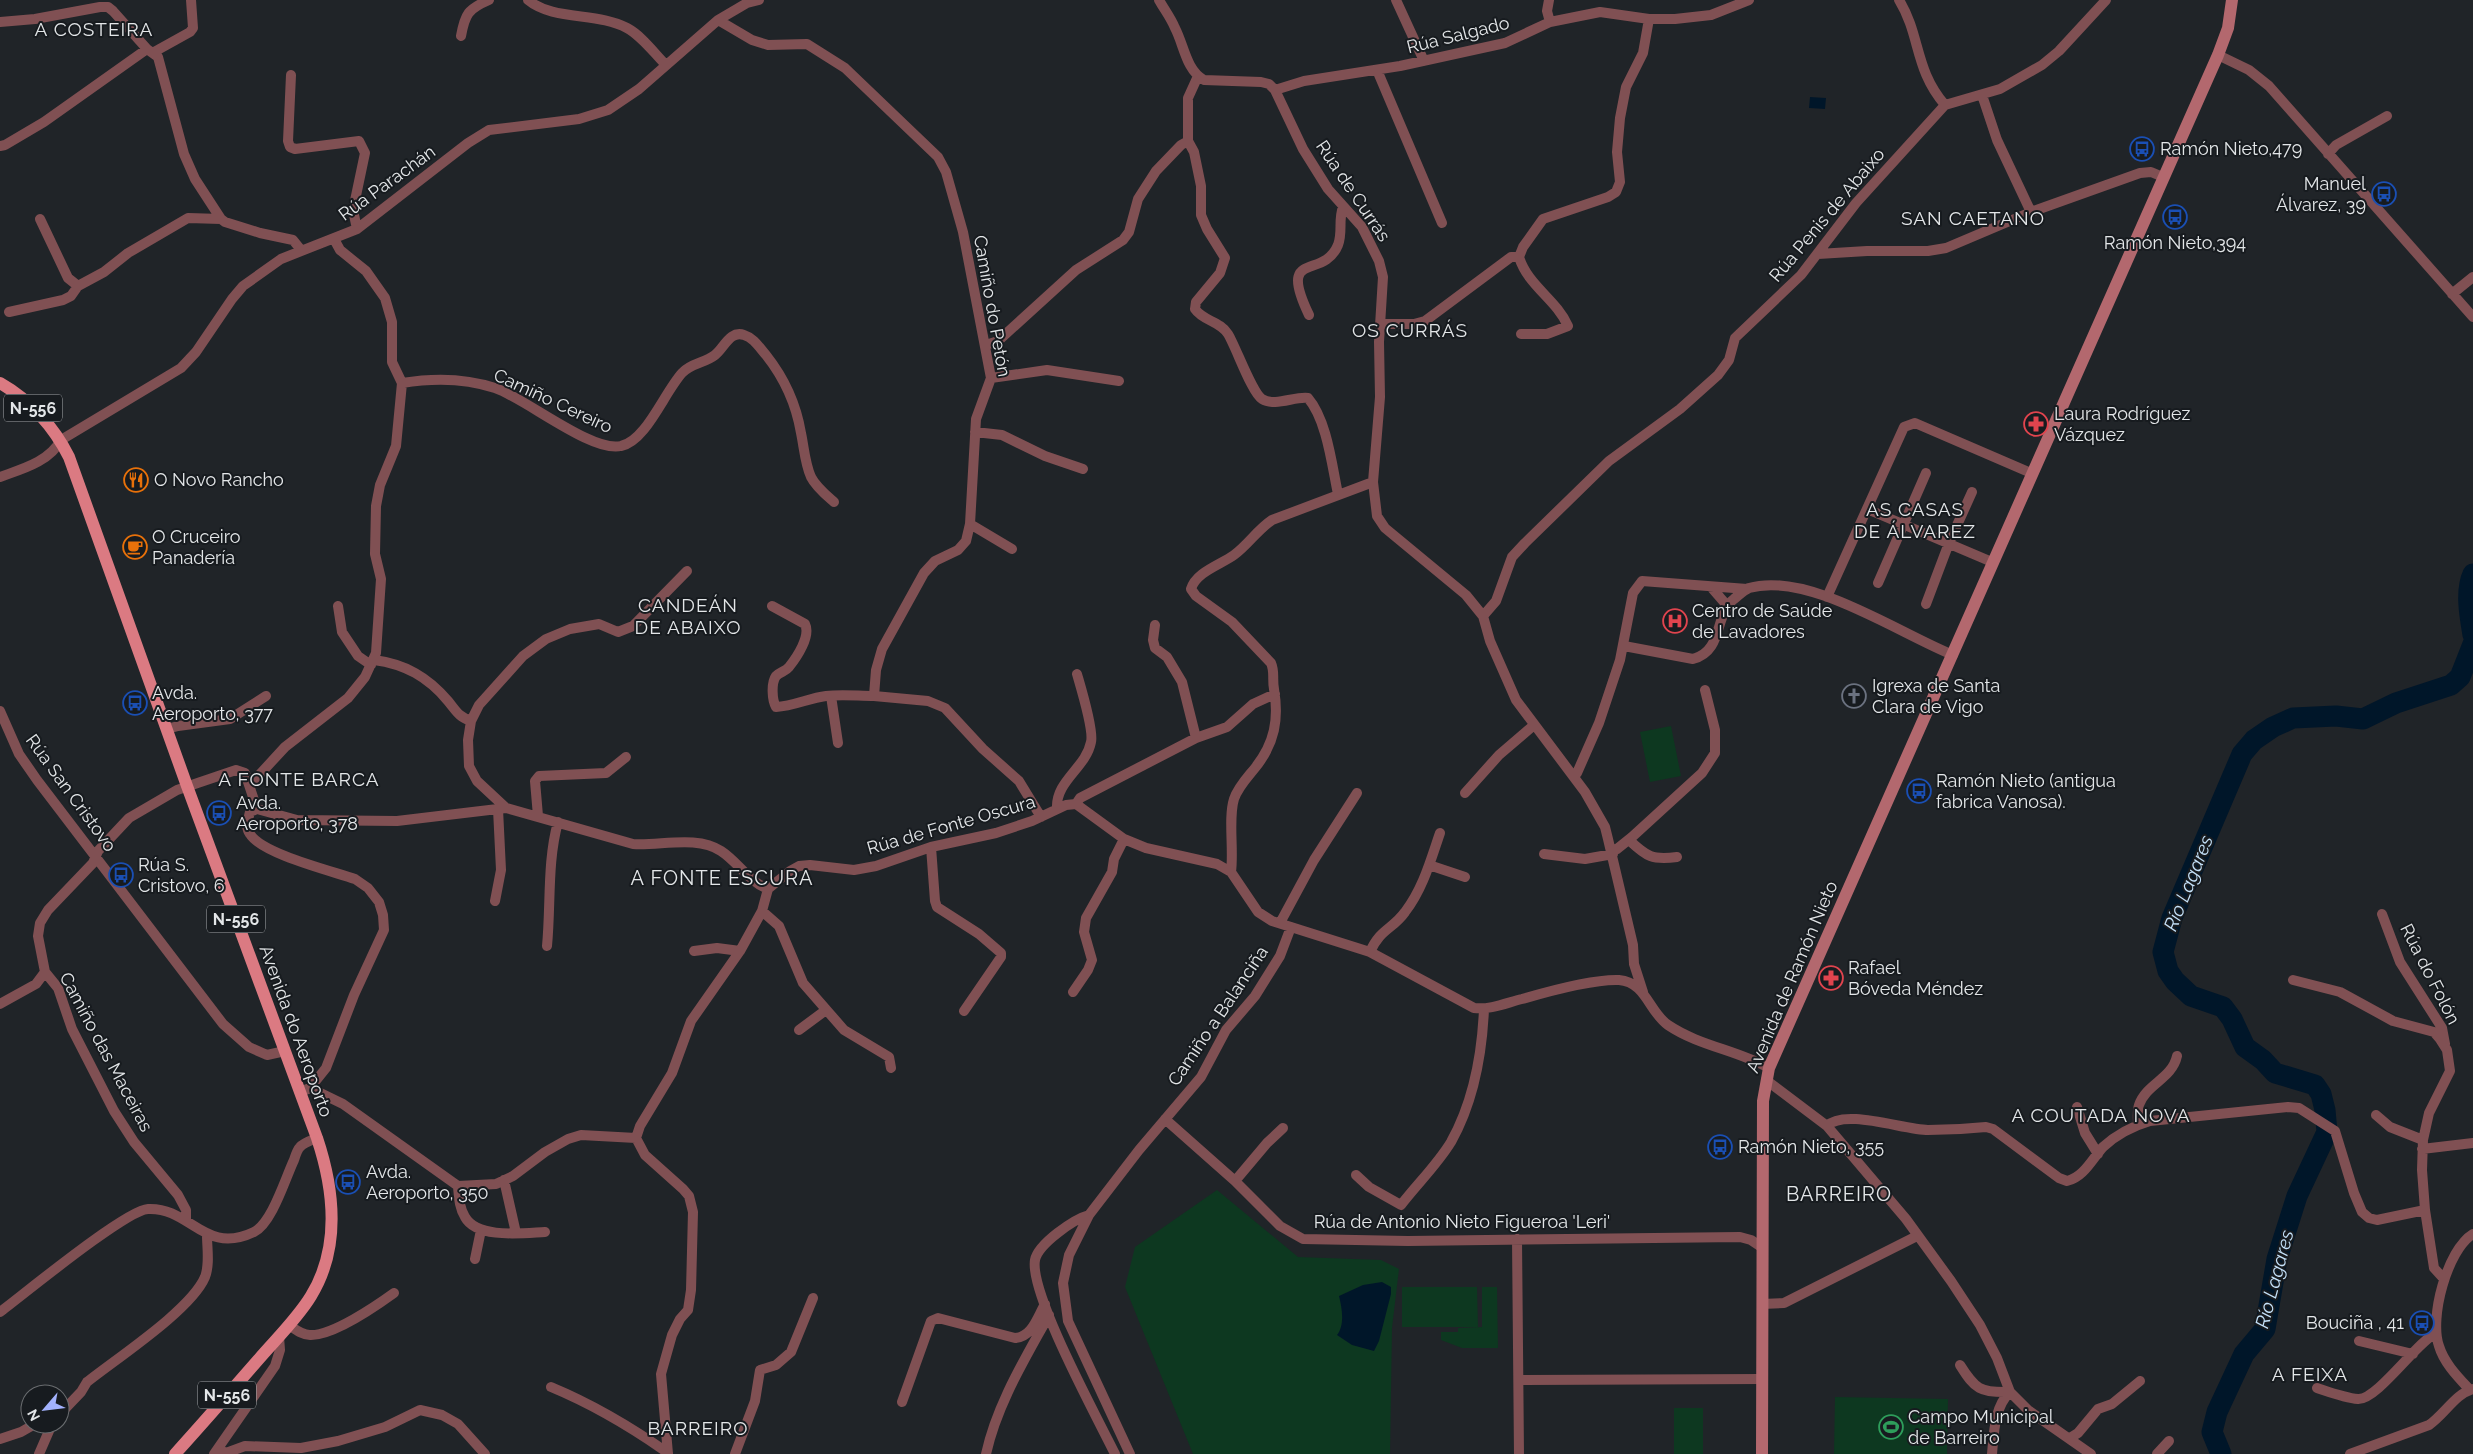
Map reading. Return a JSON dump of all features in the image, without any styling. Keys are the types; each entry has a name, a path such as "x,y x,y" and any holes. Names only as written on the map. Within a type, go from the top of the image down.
{"main road":[{"name":"Avenida de Ramón Nieto","path":"1762,1454 1764,1101 1768,1074 1953,655 2031,473 2218,55 2228,28 2232,0"},
{"name":"Avenida do Aeroporto","path":"0,383 22,398 60,440 78,477 187,786 285,1051 305,1090 331,1192 333,1216 331,1239 323,1268 312,1294 279,1337 175,1454"}],"street":[{"path":"0,146 5,146 44,122 150,51 190,32 193,28 191,0"},
{"path":"461,36 464,20 473,7 489,0"},
{"path":"528,0 544,10 613,23 628,29 666,65"},
{"name":"Rúa Parachán","path":"0,478 30,466 54,452 60,440 181,368 196,352 243,286 281,259 301,250 334,240 357,229 468,143 489,130 579,119 608,110 639,89 718,20 747,3 759,0"},
{"path":"1159,0 1176,29 1189,63 1198,76 1204,80 1261,82 1269,84 1275,90"},
{"path":"1396,0 1424,61"},
{"path":"1548,0 1547,11 1550,22"},
{"name":"Rúa Salgado","path":"1275,90 1304,81 1377,70 1505,44 1550,22 1600,12 1649,20 1711,15 1749,0"},
{"path":"1899,0 1909,23 1928,82 1945,105 2000,89 2042,65 2059,51 2106,0"},
{"path":"0,22 108,7 158,57 189,166 221,219 260,233 292,240 301,250"},
{"name":"Camiño do Petón","path":"718,20 752,40 768,44 807,44 845,68 938,157 946,172 963,232 979,325 986,345 991,378 976,420 970,524 966,542 958,550 930,566 882,648 876,670 874,696"},
{"path":"1519,256 1543,218 1608,197 1616,192 1620,182 1617,152 1620,118 1626,87 1643,53 1649,20"},
{"path":"2218,55 2259,76 2473,318"},
{"path":"1377,70 1442,224"},
{"path":"291,75 288,141 290,147 295,149 359,141 363,146 365,153 353,210 357,229"},
{"path":"1198,76 1188,98 1188,141 1194,152 1201,186 1201,215 1206,229 1225,258 1220,273 1196,302 1195,309 1199,314 1223,326 1241,357 1255,391 1262,399 1271,402 1302,397 1308,398 1313,404 1325,434 1338,494"},
{"name":"Rúa de Currás","path":"1275,90 1303,149 1328,189 1362,227 1379,262 1383,278 1380,324 1380,396 1373,482 1377,516 1380,522 1466,595 1483,616"},
{"path":"1982,95 1997,140 2031,212"},
{"name":"Rúa Penis de Abaixo","path":"1483,616 1496,600 1512,558 1525,543 1609,462 1680,409 1718,375 1729,360 1735,338 1801,274 1856,204 1945,105"},
{"path":"2328,154 2336,145 2387,116"},
{"path":"986,345 998,341 1087,262 1123,240 1129,232 1138,199 1156,172 1181,145 1188,141"},
{"path":"1818,254 1867,251 1928,251 1946,248 2031,212 2140,173 2151,172 2164,177"},
{"path":"1309,315 1297,285 1298,275 1303,269 1331,256 1338,246 1341,233 1339,216 1343,207"},
{"path":"9,312 64,300 71,296 78,286 104,272 128,253 188,218 221,219"},
{"path":"40,219 68,278 78,286"},
{"path":"257,809 252,798 250,785 285,747 348,698 365,678 373,662 381,579 375,554 376,506 380,485 396,446 402,383 392,362 392,322 385,298 366,271 340,250 334,240"},
{"path":"1380,324 1414,324 1425,321 1511,257 1519,256"},
{"path":"1519,256 1538,290 1562,312 1568,326 1547,334 1520,334"},
{"path":"2452,294 2473,277"},
{"name":"Camiño Cereiro","path":"402,383 422,380 455,380 496,389 570,430 606,446 620,447 634,442 641,434 683,372 717,354 730,338 737,333 754,340 782,375 791,395 800,426 810,475 834,502"},
{"path":"991,378 1047,370 1119,381"},
{"path":"1827,597 1904,427 1915,423 2031,473"},
{"path":"976,432 1002,435 1045,456 1084,469"},
{"path":"1878,583 1926,473"},
{"path":"1231,872 1233,801 1239,788 1261,761 1275,734 1277,711 1275,671 1271,663 1232,622 1196,596 1192,590 1193,584 1199,576 1238,552 1261,527 1272,520 1373,482"},
{"path":"1926,604 1949,543 1972,492"},
{"path":"1868,508 1992,562"},
{"path":"970,524 1012,549"},
{"path":"495,901 501,870 502,808 477,781 469,766 468,740 472,721 479,704 523,656 546,639 570,629 599,624 618,632 633,626 687,571"},
{"path":"1573,775 1577,773 1599,723 1624,646 1633,593 1642,581 1747,589 1778,584 1798,587 1827,597 1953,655"},
{"path":"1711,587 1724,602 1726,609"},
{"path":"1624,646 1693,659 1702,656 1713,643 1729,603 1747,589"},
{"path":"338,606 342,632 358,656 373,662 390,662 420,674 444,696 460,717 472,721"},
{"path":"772,606 805,624 808,630 807,636 788,668 778,674 774,680 773,702 776,707 790,706 807,699 831,696 874,696 928,701 945,708 983,749 1019,781 1041,817"},
{"path":"1483,616 1490,641 1506,680 1534,725 1585,792 1605,827 1634,945 1634,964 1644,993 1666,1023 1685,1036 1752,1060 1827,1126 1906,1219 1930,1251 1980,1325 1997,1358 2010,1392 2028,1410 2091,1454"},
{"path":"1155,625 1153,640 1155,648 1167,657 1182,682 1196,738"},
{"path":"1057,809 1056,800 1060,789 1080,762 1092,740 1078,674"},
{"path":"1544,854 1585,859 1612,852 1629,840 1702,773 1715,753 1715,730 1705,690"},
{"path":"1275,694 1253,704 1227,727 1196,738 1080,798 1076,804 1124,839 1146,848 1217,864 1231,872 1258,912 1291,928 1353,945 1370,952 1462,1004 1474,1008 1484,1009 1549,991 1620,980 1630,983 1644,993"},
{"path":"167,729 230,719 266,696"},
{"path":"831,696 838,743"},
{"name":"Rúa San Cristovo","path":"0,711 19,754 223,1024 249,1047 267,1055 285,1051"},
{"path":"1465,793 1498,755 1534,725"},
{"path":"538,816 535,781 539,776 606,773 626,757"},
{"name":"Camiño das Maceiras","path":"186,1220 186,1210 178,1196 134,1142 114,1111 72,1029 58,988 46,972 38,936 40,923 48,910 129,818 149,805 187,786 236,770 244,773 250,785"},
{"path":"1280,923 1314,860 1357,793"},
{"name":"Rúa de Fonte Oscura","path":"768,889 790,871 800,866 810,865 854,870 876,866 931,847 996,833 1041,817 1057,809 1076,804"},
{"path":"636,1138 581,1136 568,1139 504,1180 482,1186 458,1186 343,1104 305,1090 326,1068 354,995 384,930 383,915 379,902 368,888 355,879 264,848 250,835 247,825 250,812 257,809 297,820 397,821 502,808 538,816 633,844 695,842 719,849 738,864 759,885 768,889 762,911 740,951 692,1021 672,1073 640,1126 636,1138 645,1155 689,1196 692,1212 688,1310 680,1319 672,1335 661,1374 668,1453"},
{"path":"547,946 551,910 551,863 558,822"},
{"path":"1370,952 1382,931 1406,911 1422,884 1440,833"},
{"path":"1073,992 1088,970 1092,960 1084,932 1086,918 1112,872 1114,859 1124,839"},
{"path":"1629,840 1647,856 1659,860 1677,857"},
{"path":"931,847 934,901 937,906 979,934 1001,953 1001,957 964,1011"},
{"path":"1429,865 1465,877"},
{"path":"762,911 779,926 803,983 844,1030 890,1057 891,1068"},
{"name":"Rúa do Folón","path":"2382,914 2400,962 2442,1028 2447,1050 2450,1071 2429,1114 2423,1144 2425,1210 2434,1268 2444,1279"},
{"name":"Camiño a Balanciña","path":"1165,1119 1193,1088 1226,1030 1241,1010 1255,996 1280,956 1291,928"},
{"path":"694,951 718,948 740,951"},
{"path":"1620,980 1634,964"},
{"name":"Camiño das Maceiras","path":"0,1004 36,984 46,972"},
{"name":"Rúa do Folón","path":"2294,980 2340,992 2393,1021 2434,1032 2447,1050"},
{"path":"1356,1176 1369,1187 1401,1205 1424,1178 1450,1142 1469,1100 1480,1058 1484,1009"},
{"path":"799,1030 826,1010"},
{"path":"2138,1125 2138,1107 2143,1096 2174,1067 2176,1056"},
{"path":"1827,1126 1833,1121 1849,1119 1918,1129 1986,1127 1992,1129 2059,1178 2067,1181 2079,1176 2113,1139 2138,1125 2150,1121 2288,1106 2299,1108 2335,1131 2354,1193 2362,1212 2369,1218 2377,1220 2425,1210"},
{"path":"2076,1107 2085,1133 2098,1154"},
{"path":"2376,1115 2390,1127 2423,1144 2473,1143"},
{"path":"1130,1454 1076,1343 1065,1310 1063,1283 1065,1269 1079,1231 1089,1215 1165,1119"},
{"name":"Rúa de Antonio Nieto Figueroa 'Leri'","path":"1165,1119 1235,1181 1280,1226 1303,1238 1323,1240 1740,1237 1751,1240 1763,1248"},
{"path":"1235,1181 1282,1128"},
{"path":"0,1312 84,1248 141,1210 158,1210 186,1220 207,1235 228,1239 245,1236 256,1231 268,1216 300,1146 317,1138"},
{"path":"504,1180 516,1233"},
{"path":"458,1186 460,1206 465,1218 472,1226 481,1230 516,1233 545,1232"},
{"path":"1089,1215 1071,1222 1039,1252 1035,1259 1034,1271 1049,1315 1115,1454"},
{"path":"476,1259 481,1230"},
{"path":"2350,1454 2429,1425 2439,1418 2462,1394 2472,1389 2445,1359 2436,1333 2438,1308 2444,1279 2461,1247 2473,1234"},
{"path":"70,1396 147,1336 191,1297 206,1272 207,1235"},
{"path":"1762,1304 1784,1303 1917,1236"},
{"path":"1517,1239 1518,1454"},
{"path":"289,1325 300,1332 311,1335 336,1327 365,1314 394,1293"},
{"path":"735,1454 755,1401 760,1370 776,1365 791,1352 813,1298"},
{"path":"902,1402 931,1321 938,1318 1015,1338 1023,1338 1028,1334 1045,1304"},
{"path":"986,1454 999,1415 1017,1374 1049,1315"},
{"path":"2317,1388 2359,1399 2368,1397 2412,1354 2426,1337 2436,1333"},
{"path":"279,1337 280,1350 274,1366 216,1451 226,1452 245,1446 301,1448 324,1444 386,1426 420,1410 442,1415 458,1424 486,1454"},
{"path":"2359,1341 2412,1354"},
{"path":"1960,1365 1973,1385 1979,1389 2010,1392"},
{"path":"1519,1380 1762,1379"},
{"path":"2070,1438 2078,1433 2098,1409 2112,1404 2140,1381"},
{"path":"70,1404 87,1382"},
{"path":"551,1387 580,1399 645,1437 668,1453"},
{"path":"1992,1454 1994,1430 2001,1402 2010,1392"},
{"path":"0,1439 20,1432"},
{"path":"39,1454 48,1434"},
{"path":"2157,1454 2168,1441"}],"green space":[{"path":"1671,726 1681,776 1650,782 1640,732"},
{"path":"1217,1190 1298,1257 1381,1260 1399,1269 1392,1328 1390,1454 1193,1454 1125,1287 1135,1247"},
{"path":"1402,1287 1477,1287 1478,1327 1402,1327"},
{"path":"1482,1287 1497,1287 1498,1348 1462,1348 1441,1340 1441,1332 1458,1332 1458,1328 1482,1327"},
{"name":"Campo Municipal de Barreiro","path":"1835,1397 1948,1399 1947,1454 1834,1454"},
{"path":"1674,1408 1703,1408 1703,1454 1674,1454"}],"water":[{"path":"1810,97 1826,98 1825,109 1809,108"},
{"path":"1382,1282 1391,1287 1391,1294 1379,1341 1374,1351 1352,1345 1337,1335 1342,1321 1339,1296 1363,1285"}],"waterway":[{"name":"Río Lagares","path":"2473,574 2469,588 2473,635"},
{"name":"Río Lagares","path":"2221,1454 2212,1432 2217,1412 2244,1354 2265,1329 2277,1259 2297,1196 2327,1132 2325,1110 2321,1094 2315,1085 2275,1073 2263,1060 2245,1047 2232,1019 2223,1007 2191,996 2175,981 2168,971 2163,952 2172,918 2242,754 2254,740 2273,727 2293,718 2336,716 2363,719 2396,703 2451,685 2460,677 2473,644"}],"place":[{"name":"Ramón Nieto,479","path":"2142,149"},
{"name":"Manuel Álvarez, 39","path":"2384,194"},
{"name":"Ramón Nieto,394","path":"2175,217"},
{"name":"Laura Rodríguez Vázquez","path":"2036,424"},
{"name":"O Novo Rancho","path":"136,480"},
{"name":"O Cruceiro Panadería","path":"135,547"},
{"name":"Centro de Saúde de Lavadores","path":"1675,621"},
{"name":"Igrexa de Santa Clara de Vigo","path":"1854,696"},
{"name":"Avda. Aeroporto, 377","path":"135,703"},
{"name":"Ramón Nieto (antigua fabrica Vanosa).","path":"1919,791"},
{"name":"Avda. Aeroporto, 378","path":"219,813"},
{"name":"Rúa S. Cristovo, 6","path":"121,875"},
{"name":"Rafael Bóveda Méndez","path":"1831,978"},
{"name":"Ramón Nieto, 355","path":"1720,1147"},
{"name":"Avda. Aeroporto, 350","path":"348,1182"},
{"name":"Bouciña , 41","path":"2422,1323"},
{"name":"Campo Municipal de Barreiro","path":"1891,1427"}],"district":[{"name":"A COSTEIRA","path":"94,29"},
{"name":"SAN CAETANO","path":"1973,218"},
{"name":"OS CURRÁS","path":"1410,330"},
{"name":"AS CASAS DE ÁLVAREZ","path":"1915,520"},
{"name":"CANDEÁN DE ABAIXO","path":"688,616"},
{"name":"A FONTE BARCA","path":"299,779"},
{"name":"A FONTE ESCURA","path":"722,878"},
{"name":"A COUTADA NOVA","path":"2101,1115"},
{"name":"BARREIRO","path":"1839,1194"},
{"name":"A FEIXA","path":"2310,1374"},
{"name":"BARREIRO","path":"698,1428"}]}
